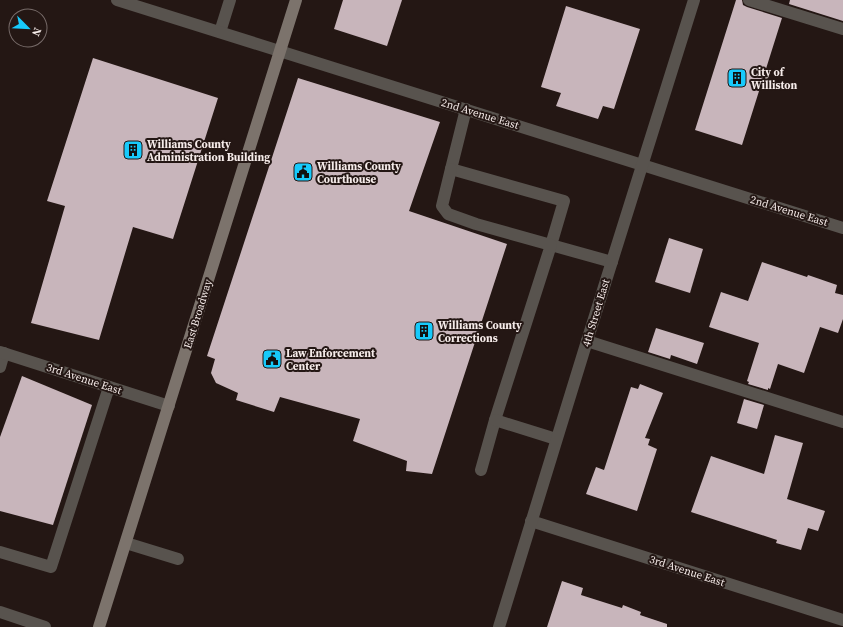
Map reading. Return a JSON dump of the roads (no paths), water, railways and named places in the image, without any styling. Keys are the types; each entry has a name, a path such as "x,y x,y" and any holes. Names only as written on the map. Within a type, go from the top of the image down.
{"main road":[{"name":"East Broadway","path":"99,627 296,0"}],"street":[{"name":"2nd Avenue East","path":"117,0 843,228"},
{"path":"220,32 230,0"},
{"name":"4th Street East","path":"500,627 556,439 694,0"},
{"path":"749,0 843,30"},
{"path":"466,109 442,206 448,214 476,224 551,246 612,262"},
{"path":"451,169 564,201 481,470"},
{"path":"587,341 843,422"},
{"path":"0,367 2,352"},
{"name":"3rd Avenue East","path":"2,352 169,406"},
{"path":"0,552 51,568 109,386"},
{"path":"496,420 556,439"},
{"name":"3rd Avenue East","path":"531,521 843,620"},
{"path":"126,543 178,559"},
{"path":"0,612 27,624 45,627"}],"place":[{"name":"City of Williston","path":"737,78"},
{"name":"Williams County Administration Building","path":"133,150"},
{"name":"Williams County Courthouse","path":"303,172"},
{"name":"Williams County Corrections","path":"424,331"},
{"name":"Law Enforcement Center","path":"272,359"}]}
